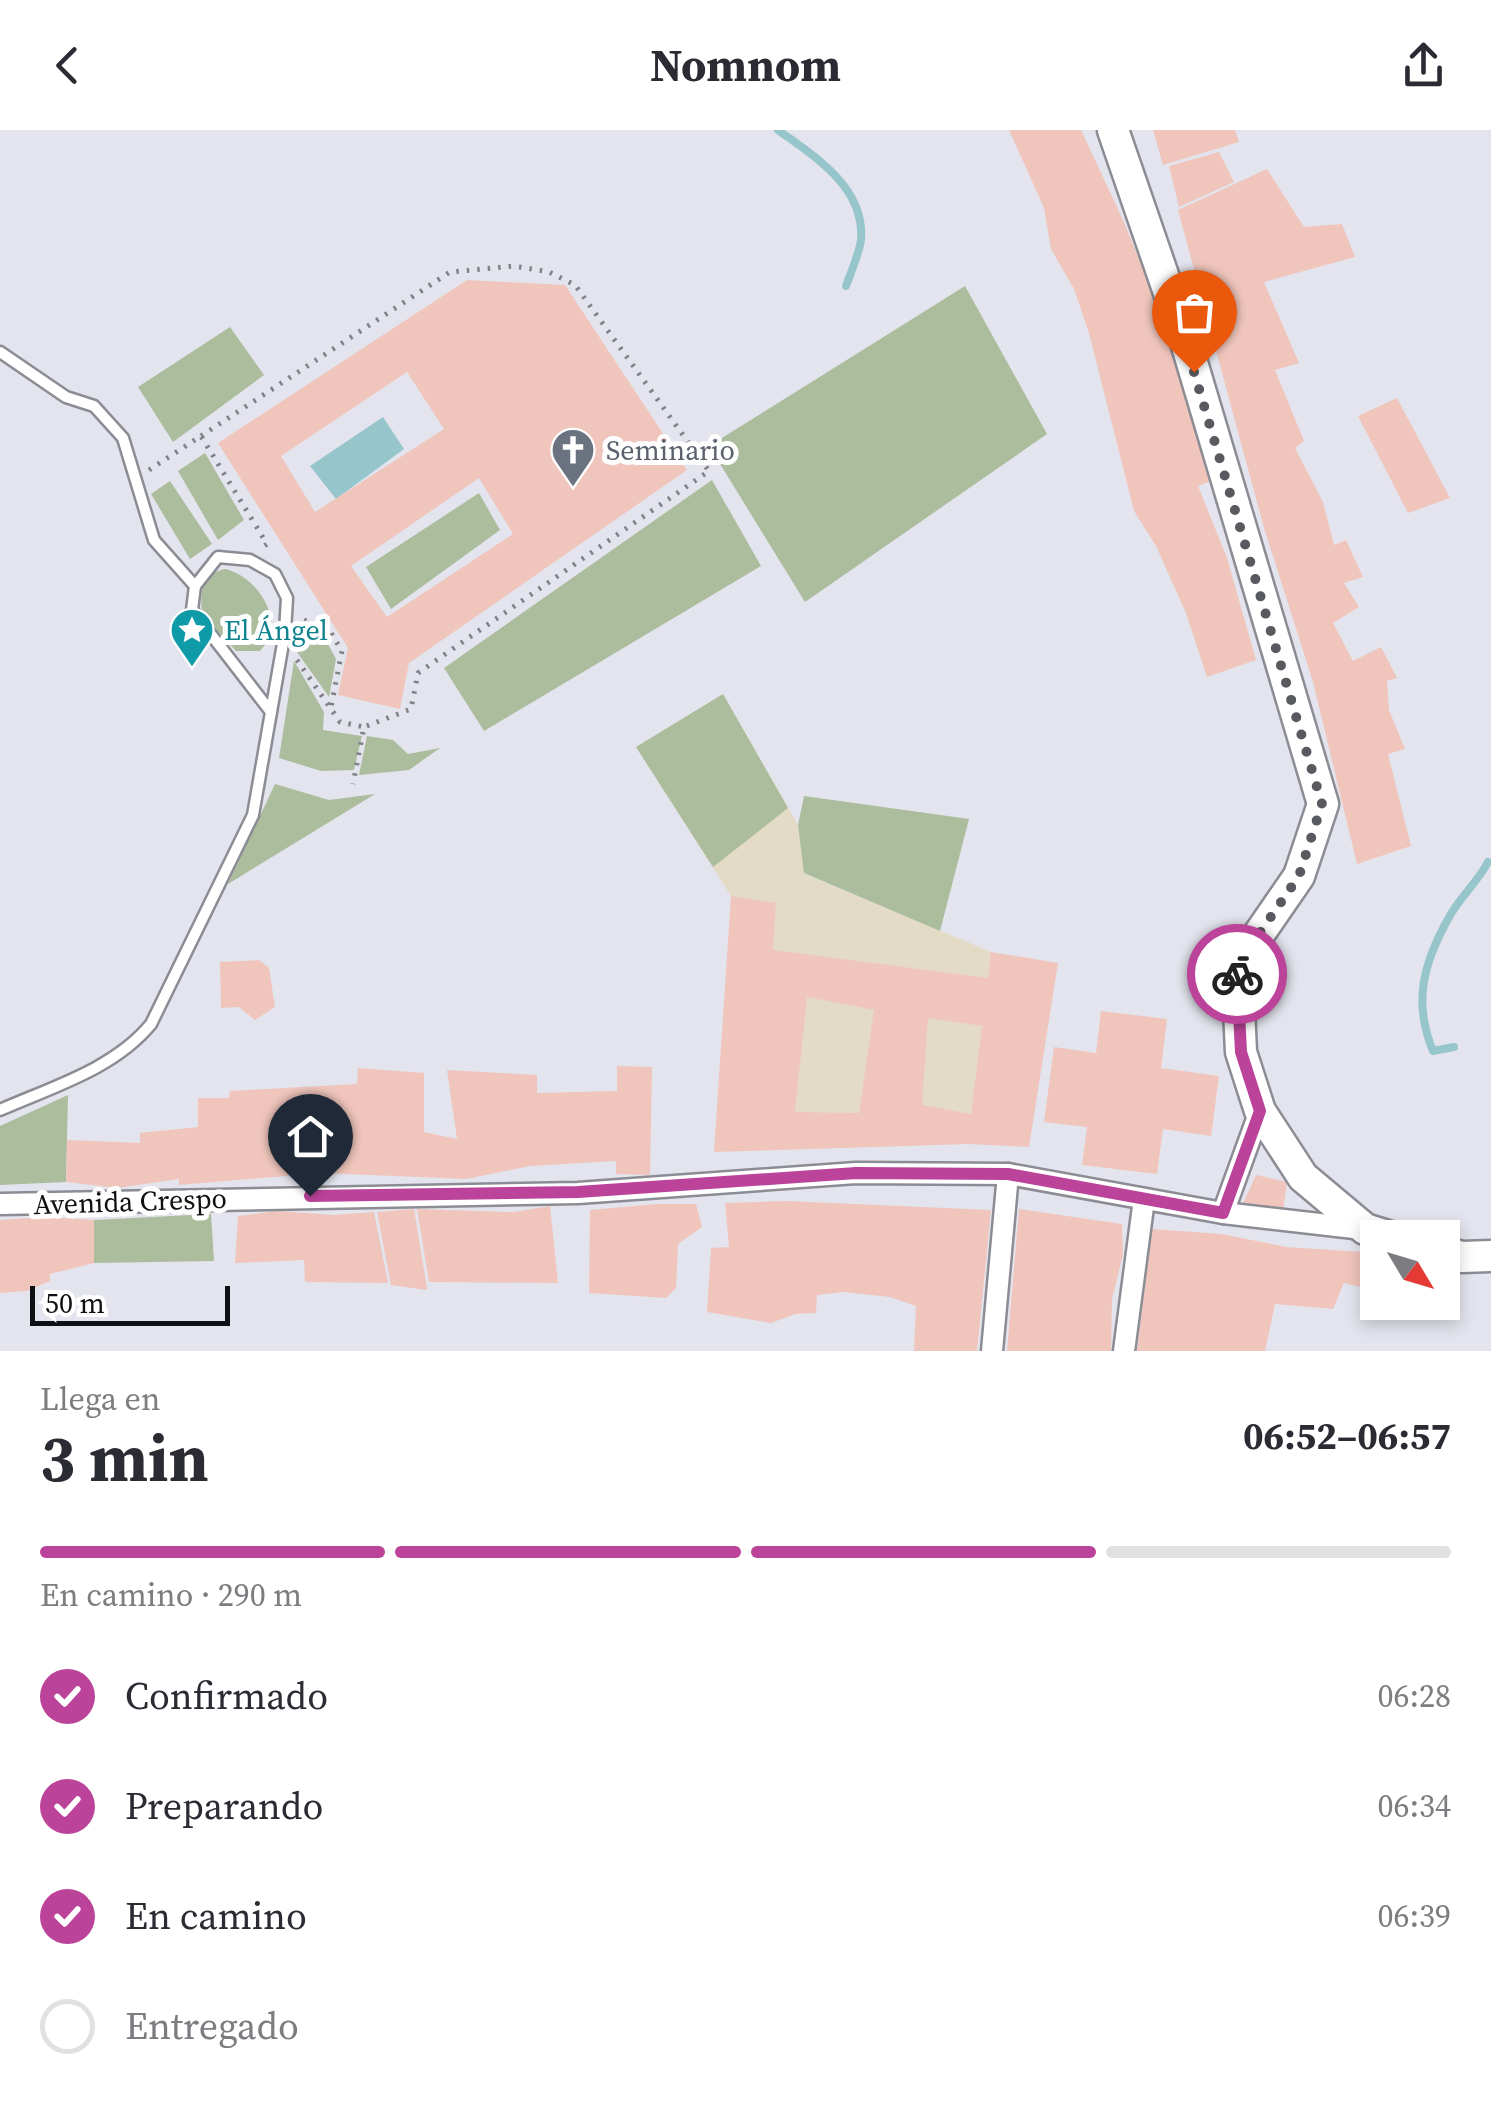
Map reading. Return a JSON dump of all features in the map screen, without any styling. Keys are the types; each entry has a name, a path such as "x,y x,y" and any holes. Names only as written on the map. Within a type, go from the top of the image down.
{"main road":[{"path":"1113,130 1184,339 1322,804 1299,876 1237,966 1241,1052 1260,1111 1303,1177 1362,1220"},
{"path":"1460,1256 1491,1256"}],"street":[{"path":"1223,1213 1260,1111"},
{"name":"Avenida Crespo","path":"0,1204 578,1192 856,1173 1008,1174 1223,1213 1360,1230"},
{"path":"992,1351 1008,1174"},
{"path":"1124,1351 1144,1199"}],"lane":[{"path":"0,352 66,396 94,406 123,438 154,540 194,586"},
{"path":"0,1110 111,1060 135,1044 151,1024 252,815 271,712 284,640 286,598 276,574 250,560 218,557 194,586 192,610 271,712"}],"path":[{"path":"134,479 450,272 514,266 548,272 575,285 709,471 418,673 412,709 364,728 340,722 284,640"},
{"path":"201,436 267,544 250,560"},
{"path":"286,598 304,621 328,628 342,651 331,710"},
{"path":"354,784 364,728"}],"shaded area":[{"path":"723,694 798,825 805,874 991,952 968,1144 758,1150 776,904 731,896 636,747"}],"green space":[{"path":"965,286 1047,434 805,602 709,446"},
{"path":"230,327 264,375 173,442 138,387"},
{"path":"205,453 244,520 218,540 178,471"},
{"path":"712,480 761,566 484,731 444,668"},
{"path":"170,481 212,544 190,559 151,494"},
{"path":"479,493 500,530 391,609 366,567"},
{"path":"226,569 245,579 266,603 273,635 260,651 236,651 202,615 202,592 207,579"},
{"path":"299,635 310,644 324,637 336,659 329,697 292,645"},
{"path":"294,661 324,712 323,730 362,736 354,770 321,771 279,758"},
{"path":"723,694 788,808 713,867 636,747"},
{"path":"367,736 393,740 408,754 440,748 409,770 359,775"},
{"path":"275,784 329,800 375,794 228,884"},
{"path":"804,796 969,819 940,931 804,873 798,825"},
{"path":"68,1095 66,1182 0,1185 0,1126"},
{"path":"211,1214 214,1261 94,1263 94,1220"}],"water":[{"path":"383,417 404,449 336,499 310,466"}],"building":[{"path":"1009,130 1081,130 1123,220 1161,313 1201,443 1211,481 1198,486 1227,558 1256,660 1207,677 1186,613 1156,546 1134,511 1089,333 1074,289 1051,249 1044,208"},
{"path":"1153,130 1235,130 1239,142 1163,165"},
{"path":"1219,152 1234,182 1179,207 1169,166"},
{"path":"1267,169 1304,227 1342,224 1355,257 1264,282 1299,363 1275,370 1304,441 1295,448 1323,502 1334,545 1346,540 1363,577 1344,583 1359,607 1333,623 1353,661 1381,647 1397,678 1387,681 1389,710 1405,749 1388,754 1411,846 1357,864 1313,682 1264,528 1178,210"},
{"name":"Seminario","path":"467,280 565,285 687,470 409,663 400,709 338,695 348,648 218,443","holes":["407,372 444,429 315,512 281,456","479,478 513,534 387,617 351,566"]},
{"path":"1397,398 1450,498 1408,513 1358,416"},
{"path":"731,896 776,903 773,950 988,978 991,952 1058,963 1029,1147 968,1144 714,1152","holes":["807,997 874,1010 859,1113 795,1112","928,1018 982,1026 971,1114 922,1105"]},
{"path":"259,960 269,968 275,1007 255,1020 239,1007 221,1008 220,962"},
{"path":"1101,1011 1167,1019 1161,1068 1219,1076 1211,1136 1163,1129 1157,1174 1082,1165 1087,1127 1044,1122 1054,1047 1096,1053"},
{"path":"617,1066 652,1067 650,1175 616,1174 616,1161 530,1166 466,1179 322,1173 179,1185 179,1179 118,1188 66,1182 67,1140 140,1143 140,1133 198,1127 198,1098 229,1098 230,1091 357,1084 358,1068 424,1073 424,1132 457,1139 447,1070 537,1075 537,1093 617,1091"},
{"path":"1256,1175 1287,1182 1283,1211 1242,1206"},
{"path":"786,1201 991,1210 977,1351 914,1351 916,1306 890,1297 843,1292 817,1295 816,1313 795,1314 771,1323 707,1312 711,1248 729,1247 725,1203"},
{"path":"696,1204 702,1227 678,1244 676,1288 666,1298 589,1293 590,1210"},
{"path":"550,1206 558,1283 429,1282 417,1209 514,1212"},
{"path":"414,1209 427,1290 391,1285 377,1212"},
{"path":"1019,1209 1122,1224 1123,1254 1112,1300 1111,1351 1007,1351"},
{"path":"277,1211 333,1215 374,1212 388,1283 305,1282 304,1260 235,1263 238,1216"},
{"path":"0,1220 94,1220 94,1263 50,1274 50,1281 27,1291 0,1293"},
{"path":"1152,1229 1221,1234 1287,1247 1360,1252 1360,1287 1344,1283 1333,1309 1275,1304 1265,1351 1137,1351"}],"waterway":[{"path":"778,130 835,175 855,204 861,240 846,286"},
{"path":"1454,1047 1433,1051 1423,1016 1424,984 1432,952 1448,919 1488,862"}],"way so far":[{"path":"1194,372 1322,804 1299,876 1266,918 1237,966 1237,974"}],"place":[{"name":"Seminario","path":"573,488"},
{"name":"El Ángel","path":"192,668"}],"route":[{"path":"310,1196 578,1192 856,1173 1008,1174 1223,1213 1260,1111 1241,1052 1237,974"}]}
